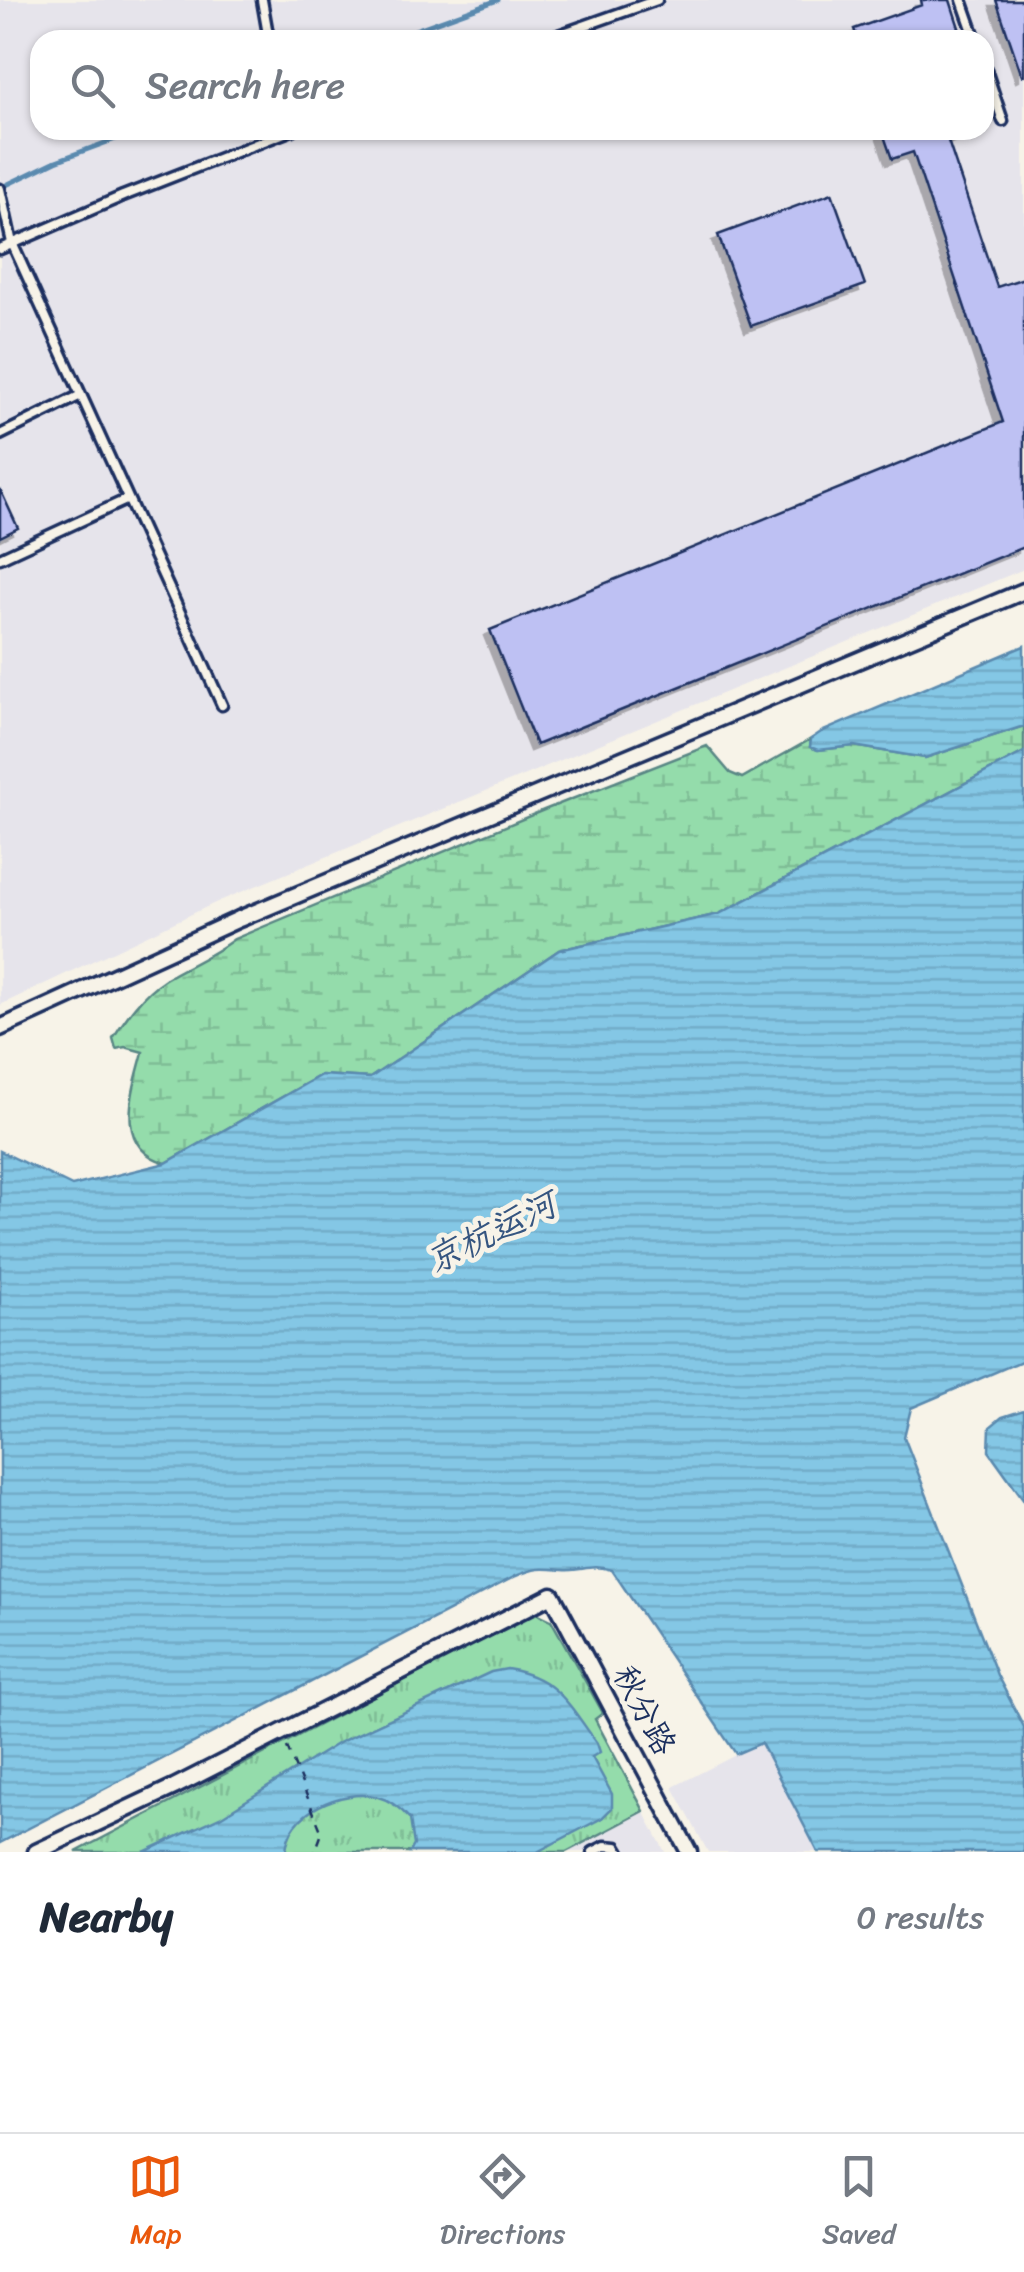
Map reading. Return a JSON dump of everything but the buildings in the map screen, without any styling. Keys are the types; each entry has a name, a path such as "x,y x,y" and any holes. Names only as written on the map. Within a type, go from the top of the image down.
{"street":[{"path":"0,1028 239,919 1024,591"},
{"name":"秋分路","path":"281,1732 552,1595 689,1852"},
{"path":"36,1852 281,1732"}],"lane":[{"path":"262,0 267,30"},
{"path":"572,30 657,0"},
{"path":"962,0 972,30"},
{"path":"994,94 1003,121"},
{"path":"0,249 267,140"},
{"path":"0,188 12,243 222,705"},
{"path":"0,435 81,395"},
{"path":"0,558 128,498"},
{"path":"592,1852 605,1846 617,1846 620,1852"}],"path":[{"path":"281,1732 322,1833 315,1852"}],"shaded area":[{"path":"0,0 1024,0 1024,569 217,902 0,1005"},
{"path":"761,1742 818,1852 708,1852 673,1787"},
{"path":"644,1811 665,1852 566,1852"}],"green space":[{"path":"1024,726 1024,752 719,914 559,950 370,1078 321,1075 166,1163 149,1156 138,1145 130,1116 143,1052 116,1049 113,1038 157,985 234,939 707,746 730,773 742,778 811,739 810,747 818,750 854,746 925,758"},
{"path":"534,1612 551,1620 603,1713 595,1719 644,1811 566,1852 76,1852"}],"water":[{"path":"1024,646 1024,726 925,758 854,746 818,750 810,747 811,739 821,732"},
{"name":"京杭运河","path":"1024,752 1024,1360 911,1408 904,1437 997,1675 1024,1727 1024,1852 818,1852 761,1743 736,1754 612,1570 598,1567 539,1569 516,1576 0,1843 0,1151 72,1186 166,1163 321,1075 370,1078 559,950 719,914"},
{"path":"1024,1410 1024,1500 989,1451 990,1427 1002,1417"},
{"path":"507,1669 538,1679 569,1705 597,1743 600,1752 592,1757 612,1794 612,1808 602,1818 537,1852 410,1852 414,1845 410,1819 387,1800 364,1795 333,1800 306,1815 296,1825 286,1852 144,1852 220,1817 340,1742 491,1672"}],"waterway":[{"path":"415,30 498,0"},
{"path":"0,188 113,140"}]}
